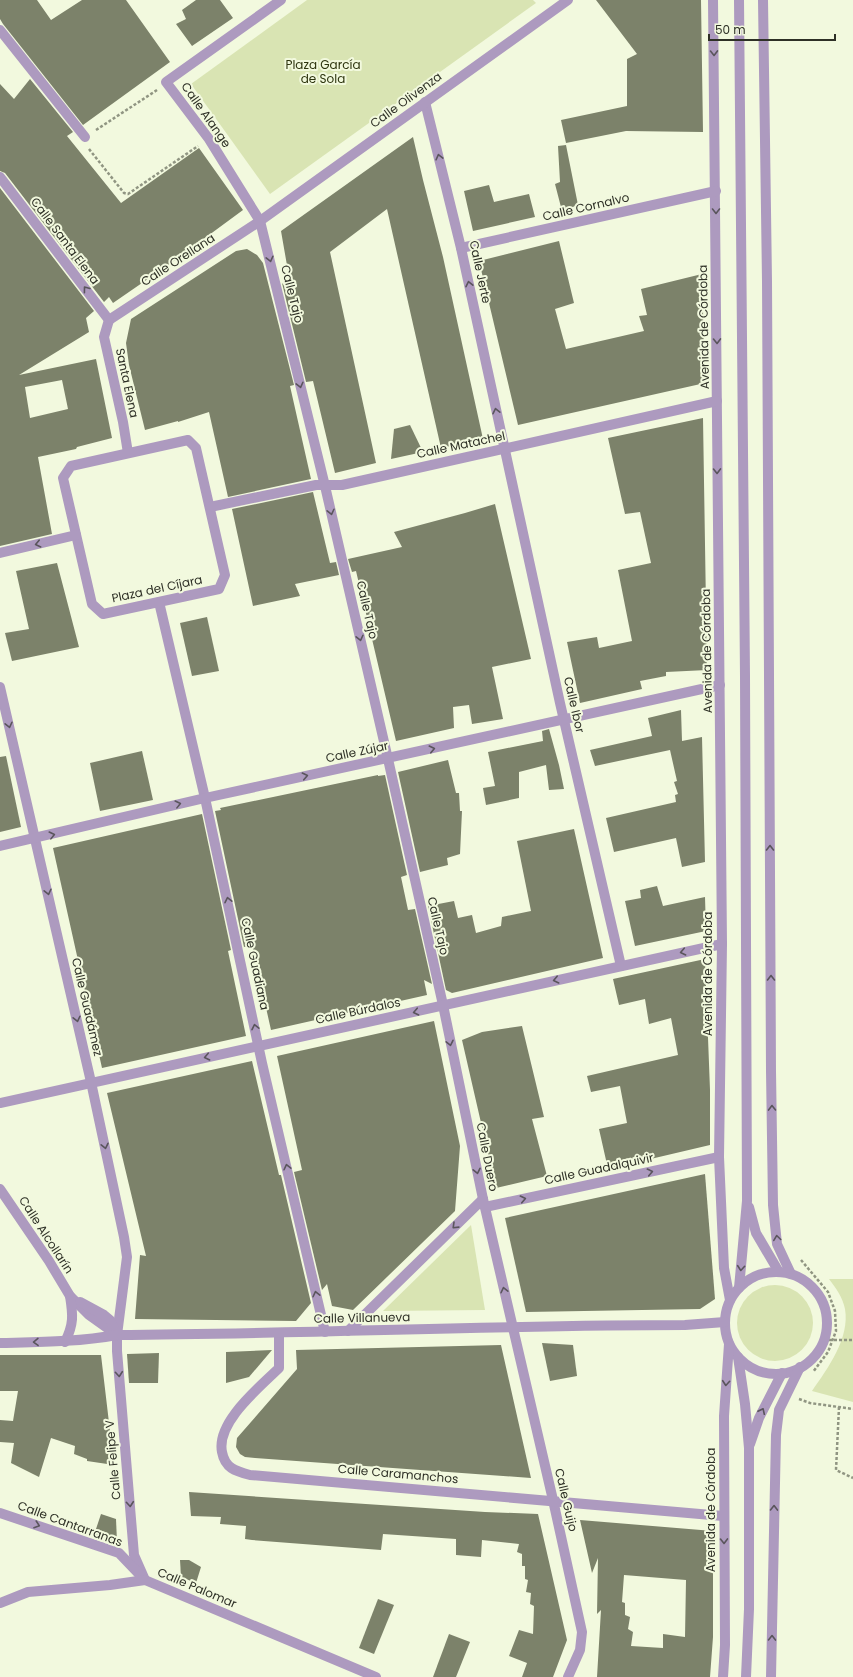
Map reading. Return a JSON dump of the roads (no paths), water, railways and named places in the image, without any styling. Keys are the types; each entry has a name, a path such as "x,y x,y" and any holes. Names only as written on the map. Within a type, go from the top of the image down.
{"street":[{"name":"Calle Alange","path":"260,221 208,139 166,82 281,0"},
{"name":"Calle Olivenza","path":"260,221 568,0"},
{"name":"Avenida de Córdoba","path":"713,0 722,944 719,1157 724,1268 730,1300"},
{"path":"739,0 745,676 747,1201 739,1288"},
{"path":"763,0 767,289 773,1197 777,1244 791,1274"},
{"path":"0,30 85,137"},
{"name":"Calle Jerte","path":"425,102 462,248 504,449"},
{"name":"Calle Santa Elena","path":"0,177 109,320"},
{"name":"Calle Cornalvo","path":"462,248 716,191"},
{"name":"Calle Orellana","path":"109,320 260,221"},
{"name":"Calle Tajo","path":"260,221 325,486 443,1005"},
{"name":"Santa Elena","path":"109,320 104,337 128,453"},
{"name":"Calle Matachel","path":"210,507 316,485 342,485 717,401"},
{"name":"Plaza del Cíjara","path":"188,440 196,448 210,507 225,575 219,589 103,614 92,604 63,478 71,466 188,440"},
{"name":"Calle Ibor","path":"504,449 621,966"},
{"path":"0,553 76,535"},
{"name":"Calle Guadiana","path":"159,602 206,798 260,1046 262,1063 325,1332"},
{"name":"Calle Zújar","path":"0,846 206,798 720,685"},
{"name":"Calle Guadámez","path":"0,687 91,1082 124,1237 127,1257 117,1335"},
{"name":"Calle Búrdalos","path":"0,1103 722,944"},
{"name":"Calle Duero","path":"348,1331 484,1203 443,1005"},
{"name":"Calle Guadalquivir","path":"484,1203 719,1157"},
{"name":"Calle Alcollarín","path":"0,1189 49,1261 70,1296 89,1315 117,1335"},
{"path":"747,1201 756,1233 779,1272"},
{"name":"Calle Guijo","path":"484,1203 582,1632 580,1650 568,1677"},
{"path":"779,1272 791,1274 805,1281 816,1292 824,1306 827,1323 824,1340 818,1351 810,1360 800,1367 782,1373 770,1373 758,1370 738,1357 729,1344 726,1335 725,1322 730,1300 739,1288 750,1279 764,1273 779,1272"},
{"name":"Calle Alcollarín","path":"65,1342 71,1329 73,1315 70,1296"},
{"name":"Calle Villanueva","path":"0,1343 65,1342 91,1340 117,1335 279,1334 348,1331 685,1325 725,1322"},
{"name":"Calle Caramanchos","path":"279,1334 279,1368 234,1414 224,1429 220,1445 223,1459 235,1471 250,1475 553,1500 723,1516"},
{"name":"Calle Felipe V","path":"117,1335 134,1555 145,1580"},
{"name":"Avenida de Córdoba","path":"723,1677 725,1645 723,1516 724,1416 729,1344"},
{"path":"738,1357 745,1404 749,1448 749,1609 746,1677"},
{"path":"771,1677 776,1435 779,1410 785,1394 800,1367"},
{"path":"749,1448 759,1418 782,1373"},
{"name":"Calle Cantarranas","path":"0,1512 119,1554 145,1580"},
{"name":"Calle Palomar","path":"0,1603 28,1592 110,1585 145,1580 376,1677"}],"park label":[{"name":"Plaza García de Sola","path":"323,72"}]}
